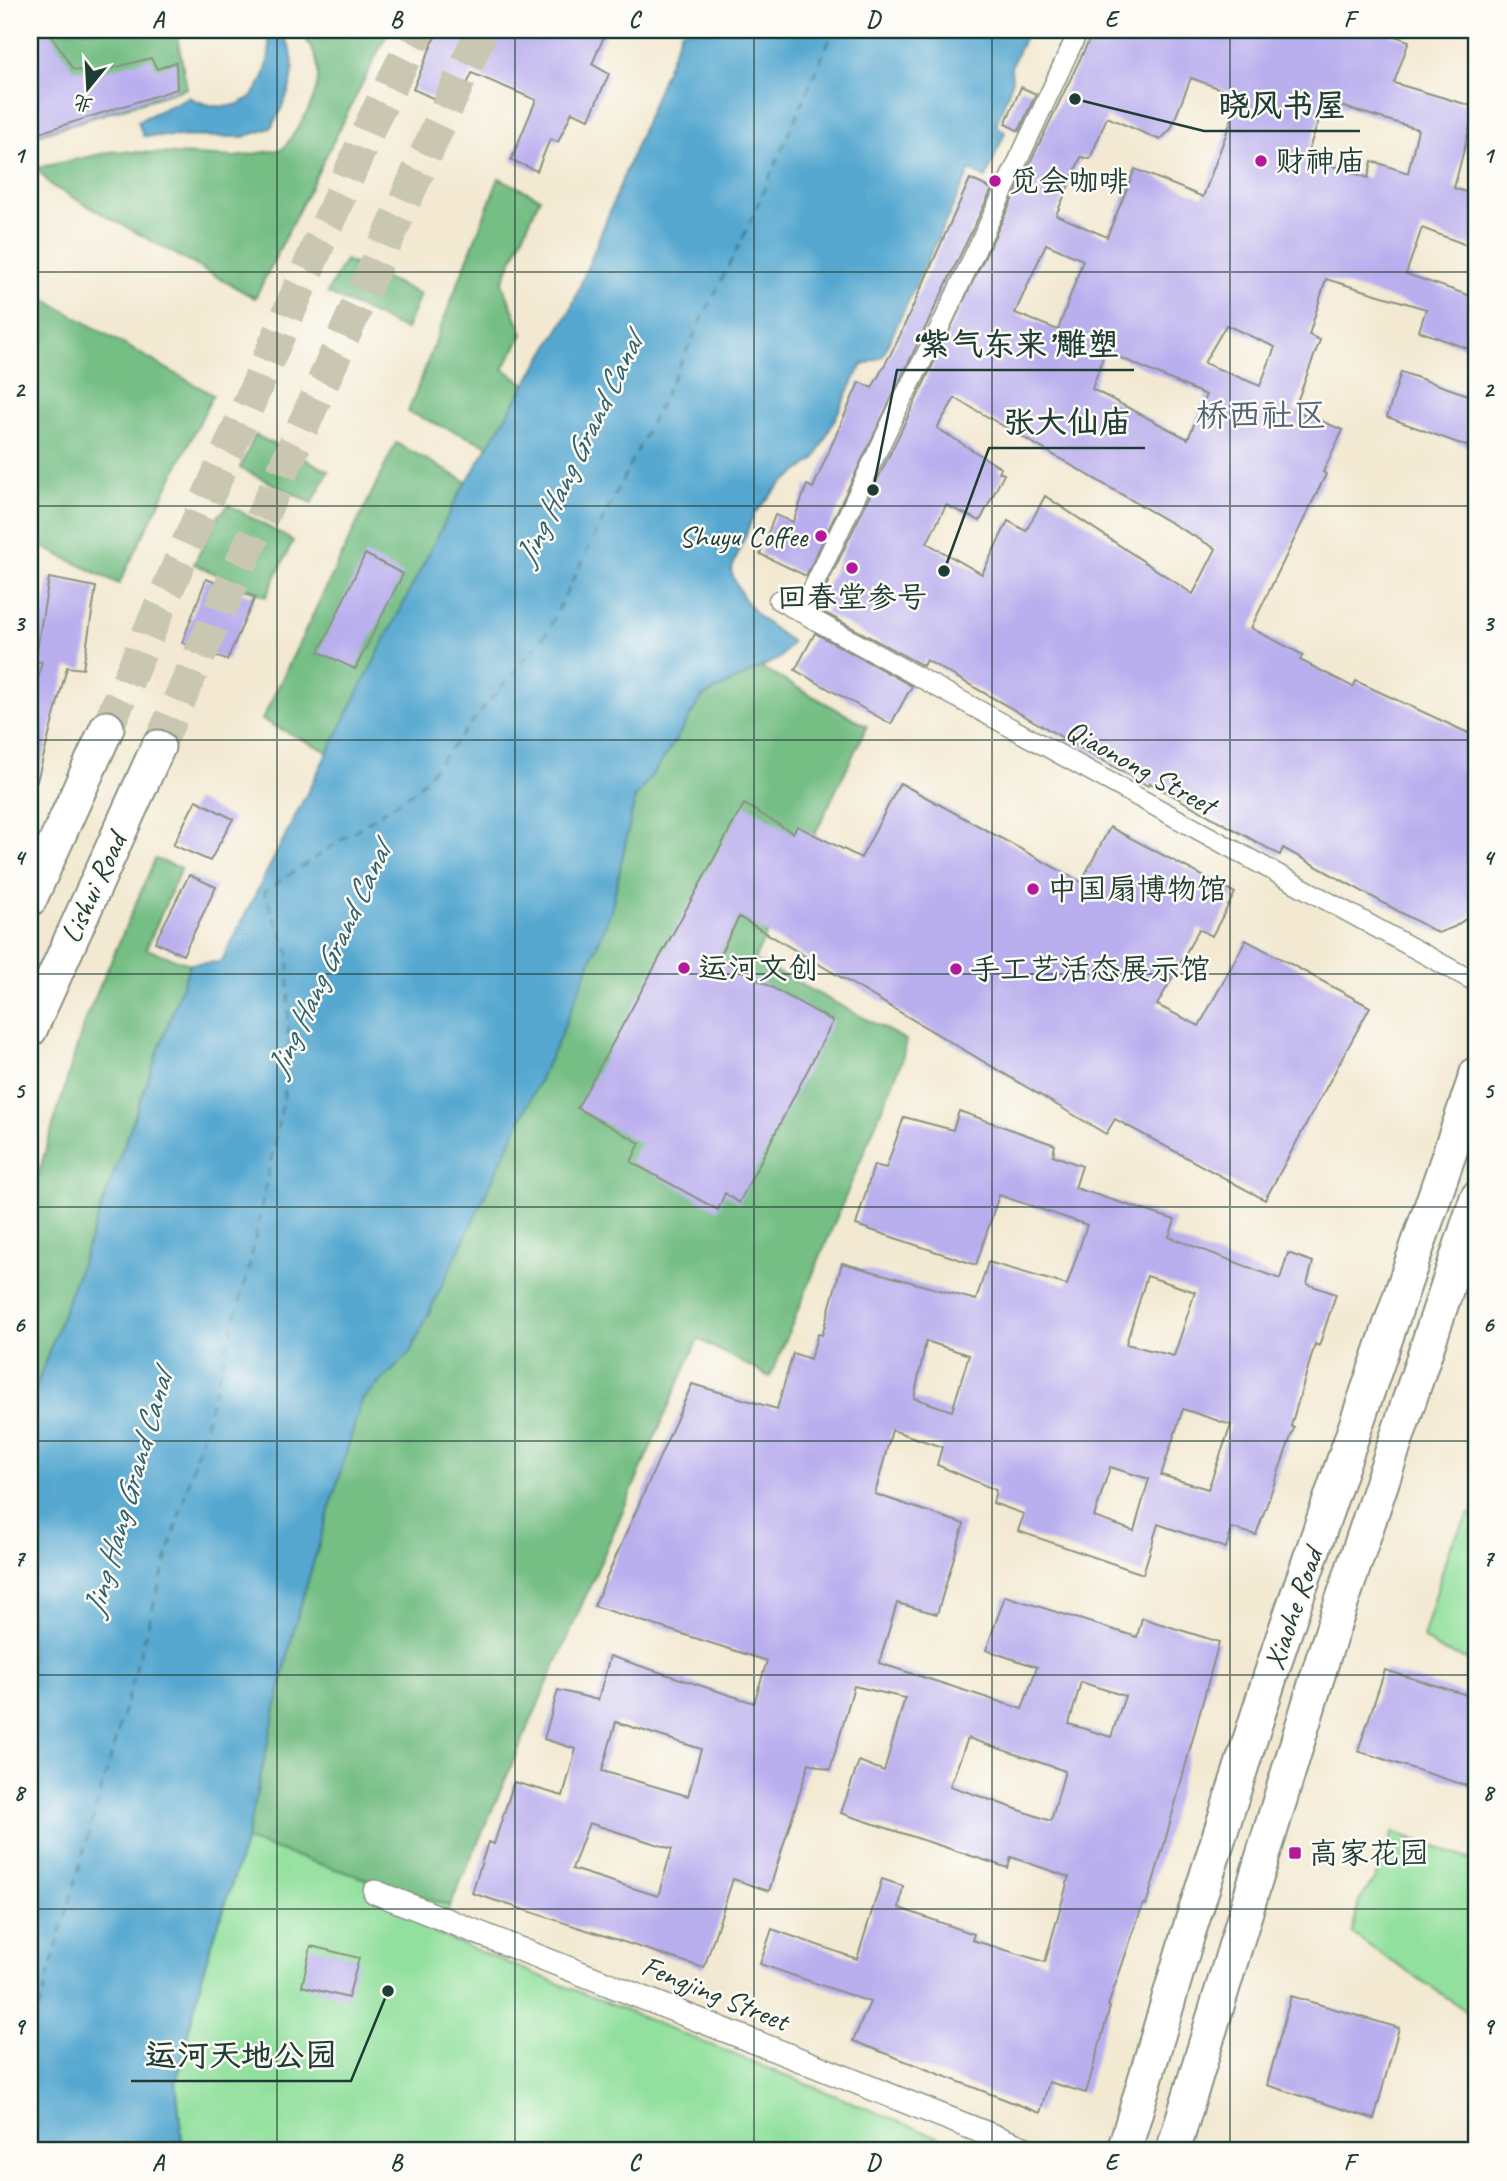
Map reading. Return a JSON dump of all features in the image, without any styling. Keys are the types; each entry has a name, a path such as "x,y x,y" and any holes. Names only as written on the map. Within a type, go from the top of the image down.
{"main road":[{"name":"Lishui Road","path":"30,899 107,728"},
{"name":"Lishui Road","path":"30,1030 158,747"},
{"name":"Xiaohe Road","path":"1124,2151 1192,1921 1280,1646 1477,1073"},
{"name":"Xiaohe Road","path":"1173,2151 1324,1655 1477,1198"}],"street":[{"path":"801,613 898,408 943,321 1079,30"},
{"name":"Qiaonong Street","path":"778,600 1477,983"},
{"name":"Fengjing Street","path":"375,1892 1031,2151"}],"green space":[{"path":"30,30 180,30 177,35 187,88 30,137"},
{"path":"297,30 389,30 255,298 52,186 36,168 115,151 235,157 283,149 311,104 318,75 310,45"},
{"path":"499,178 540,198 502,283 523,334 503,369 526,384 489,446 408,412"},
{"path":"345,260 420,294 406,330 327,293"},
{"path":"30,291 213,395 119,584 30,541"},
{"path":"255,435 329,471 312,503 240,468"},
{"path":"396,443 467,482 328,752 262,720"},
{"path":"229,505 293,541 266,597 194,564 218,516"},
{"path":"760,667 867,726 754,960 906,1040 902,1061 770,1377 698,1339 450,1906 246,1840 295,1624 362,1400 410,1353 611,911 635,798 663,760 702,697"},
{"path":"155,859 181,868 146,949 190,964 30,1404 30,1202 84,1023"},
{"path":"1477,1512 1477,1663 1438,1649 1423,1638 1449,1549 1469,1514"},
{"path":"1393,1832 1477,1862 1477,2020 1352,1933 1359,1901 1374,1880"},
{"path":"246,1840 450,1906 434,1933 972,2151 183,2151 176,2082 205,1965"}],"water":[{"path":"264,30 277,30 291,53 293,66 289,91 271,128 243,137 143,136 138,121 188,97 201,103 226,106 237,104 256,92 269,57 268,38"},
{"name":"Jing Hang Grand Canal","path":"682,30 1028,30 1011,67 1012,82 996,125 1005,132 986,178 970,170 882,357 861,366 815,459 780,485 754,514 731,571 748,604 771,627 792,642 780,658 702,697 663,760 635,798 611,911 560,1037 410,1353 362,1400 295,1624 246,1840 205,1965 176,2082 183,2151 30,2151 30,1404 190,964 221,962 458,496 570,311"}],"building":[{"path":"30,30 48,30 73,69 94,73 151,58 157,69 176,62 177,89 30,136"},
{"path":"438,30 607,30 592,64 609,74 589,119 572,112 558,142 550,139 537,171 511,160 536,100 472,73 456,109 413,89"},
{"path":"1094,30 1198,30 1220,39 1221,30 1378,30 1409,41 1394,83 1475,107 1454,188 1477,196 1477,249 1422,228 1406,274 1477,298 1477,352 1419,331 1426,309 1326,279 1309,335 1320,340 1294,410 1343,430 1323,472 1326,474 1251,628 1303,655 1300,660 1353,687 1356,681 1477,737 1477,899 1471,915 1454,927 1438,933 1283,848 1280,855 1150,783 1148,786 926,660 923,666 825,613 829,606 819,601","holes":["1191,78 1240,96 1203,197 1135,169 1107,237 1056,215 1081,157 1090,159 1107,117 1160,140 1171,129","1337,105 1418,129 1408,173 1372,161 1368,178 1306,157 1323,109 1334,113","1046,244 1083,260 1058,330 1015,313","1226,325 1275,347 1260,386 1204,363","1105,351 1206,395 1188,439 1092,389","955,398 1216,549 1193,594 1045,496 1026,531 1008,521 982,574 927,543 946,505 980,521 1004,474 999,472 1001,468 937,428"]},
{"path":"1021,87 1036,94 1019,131 1005,124"},
{"path":"970,179 992,189 806,576 760,554 775,515 793,522 807,485 813,488 859,382 872,388 896,344"},
{"path":"1401,372 1477,398 1477,450 1387,417"},
{"path":"365,554 403,574 355,669 319,652"},
{"path":"49,578 96,587 83,669 67,667 37,781 30,780 30,710 42,662 35,661"},
{"path":"206,579 255,597 227,660 182,643"},
{"path":"815,633 912,686 891,724 795,670"},
{"path":"900,783 1081,882 1110,827 1235,893 1212,936 1199,929 1157,1005 1199,1026 1246,940 1370,1007 1265,1200 1115,1119 1106,1134 739,917 718,958 833,1021 739,1203 725,1193 718,1210 631,1162 640,1143 577,1108 744,804 793,833 797,826 861,858"},
{"path":"196,800 233,819 210,861 173,845"},
{"path":"189,875 216,887 183,955 155,942"},
{"path":"959,1111 1055,1145 1053,1155 1082,1166 1075,1188 1175,1220 1169,1237 1280,1279 1288,1253 1313,1262 1307,1284 1336,1294 1319,1346 1315,1344 1291,1426 1294,1428 1256,1535 1232,1528 1226,1548 1158,1524 1143,1574 1018,1531 1024,1514 993,1503 996,1490 937,1465 942,1447 892,1430 875,1494 964,1524 937,1614 897,1603 879,1663 1022,1709 1037,1667 986,1650 1005,1596 1137,1637 1142,1618 1219,1642 1164,1845 1146,1905 1143,1904 1108,2006 1110,2007 1086,2093 1049,2082 1040,2113 853,2041 870,2002 760,1964 772,1929 857,1959 882,1879 903,1886 899,1908 974,1934 972,1940 1045,1962 1069,1877 1011,1857 1008,1868 841,1813 859,1761 884,1771 905,1698 854,1686 830,1770 809,1763 769,1891 733,1879 704,1968 472,1893 488,1842 494,1844 514,1782 563,1796 576,1749 544,1739 558,1690 598,1700 610,1656 754,1703 767,1661 594,1606 692,1384 777,1409 793,1353 810,1359 818,1334 822,1335 842,1263 976,1300 988,1262 1067,1285 1087,1225 999,1195 976,1265 856,1225 874,1165 886,1168 904,1117 953,1130","holes":["1147,1276 1195,1292 1174,1356 1126,1344","926,1341 969,1355 952,1411 914,1398","1183,1409 1231,1425 1208,1489 1161,1475","1110,1467 1149,1479 1134,1531 1094,1517","1081,1682 1125,1696 1111,1737 1069,1724","616,1722 701,1749 688,1796 602,1771","968,1738 1065,1771 1051,1821 950,1786","589,1823 672,1849 658,1896 572,1869"]},
{"path":"1385,1670 1477,1698 1477,1789 1358,1751"},
{"path":"311,1946 359,1958 348,1998 302,1986"},
{"path":"1291,1996 1399,2028 1374,2119 1267,2085"}],"ferry route":[{"path":"30,2041 248,1273 288,1076 289,953 264,892 417,789 547,632 747,229 834,30"}],"tunnel":[{"path":"107,728 372,122 419,30"},
{"path":"158,747 482,30"}],"place":[{"name":"晓风书屋","path":"1075,99"},
{"name":"财神庙","path":"1261,161"},
{"name":"觅会咖啡","path":"995,181"},
{"name":"“紫气东来”雕塑","path":"873,490"},
{"name":"Shuyu Coffee","path":"821,536"},
{"name":"回春堂参号","path":"852,568"},
{"name":"张大仙庙","path":"944,571"},
{"name":"中国扇博物馆","path":"1033,889"},
{"name":"运河文创","path":"684,968"},
{"name":"手工艺活态展示馆","path":"956,969"},
{"name":"高家花园","path":"1295,1853"},
{"name":"运河天地公园","path":"388,1991"}],"district":[{"name":"桥西社区","path":"1261,414"}]}
